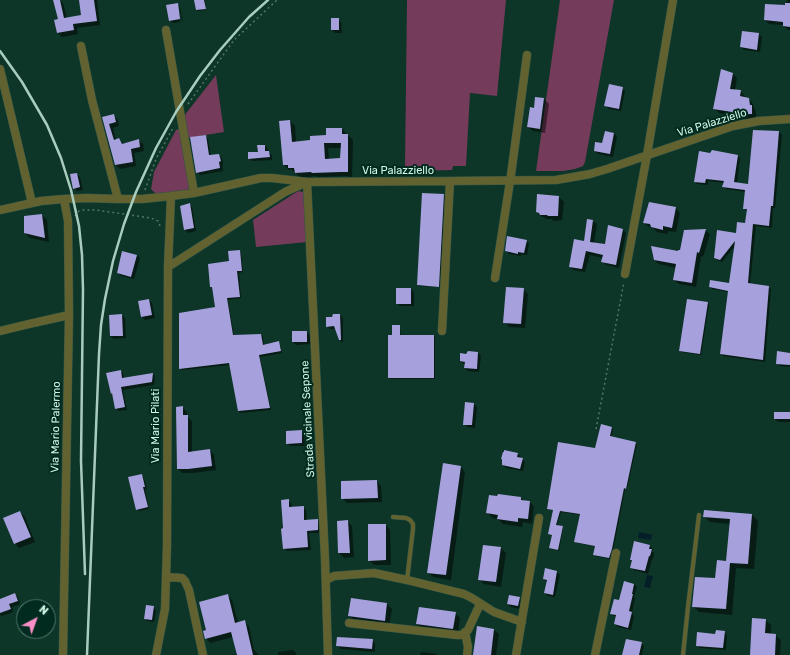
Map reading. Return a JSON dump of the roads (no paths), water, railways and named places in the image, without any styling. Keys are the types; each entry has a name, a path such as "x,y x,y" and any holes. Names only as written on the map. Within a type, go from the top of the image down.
{"street":[{"path":"625,274 647,156 673,0"},
{"path":"166,30 194,193"},
{"path":"81,46 92,100 118,199"},
{"path":"495,278 527,55"},
{"path":"0,69 32,203"},
{"name":"Via Palazziello","path":"0,210 32,203 64,199 142,199 170,196 194,193 261,178 307,182 556,180 583,176 607,169 733,126 759,121 790,119"},
{"path":"442,331 450,181"},
{"path":"168,267 286,192 307,182"},
{"name":"Strada vicinale Sepone","path":"307,182 326,580 328,655"},
{"name":"Via Mario Pilati","path":"156,655 165,609 166,577 168,267 170,196"},
{"name":"Via Mario Palermo","path":"63,655 69,316 68,221 64,199"},
{"path":"0,331 69,316"},
{"path":"516,655 539,518"},
{"path":"595,655 616,553"},
{"path":"326,580 334,576 374,573 407,580 464,594 494,612 522,622"},
{"path":"166,577 182,578 185,581 203,655"},
{"path":"349,623 463,635 468,630 480,604"},
{"path":"465,632 468,647 467,655"}],"lane":[{"path":"683,655 699,515"},
{"path":"393,517 408,518 412,521 414,526 407,580"}],"water":[{"path":"639,532 652,535 651,540 638,538"},
{"path":"647,575 653,576 650,588 644,587"}],"railway":[{"path":"87,655 99,354 101,325 113,261 124,224 136,192 156,148 176,112 200,76 220,50 249,17 268,0"},
{"path":"0,51 22,82 47,125 61,158 71,190 79,226 83,290 81,461 85,574"}]}
